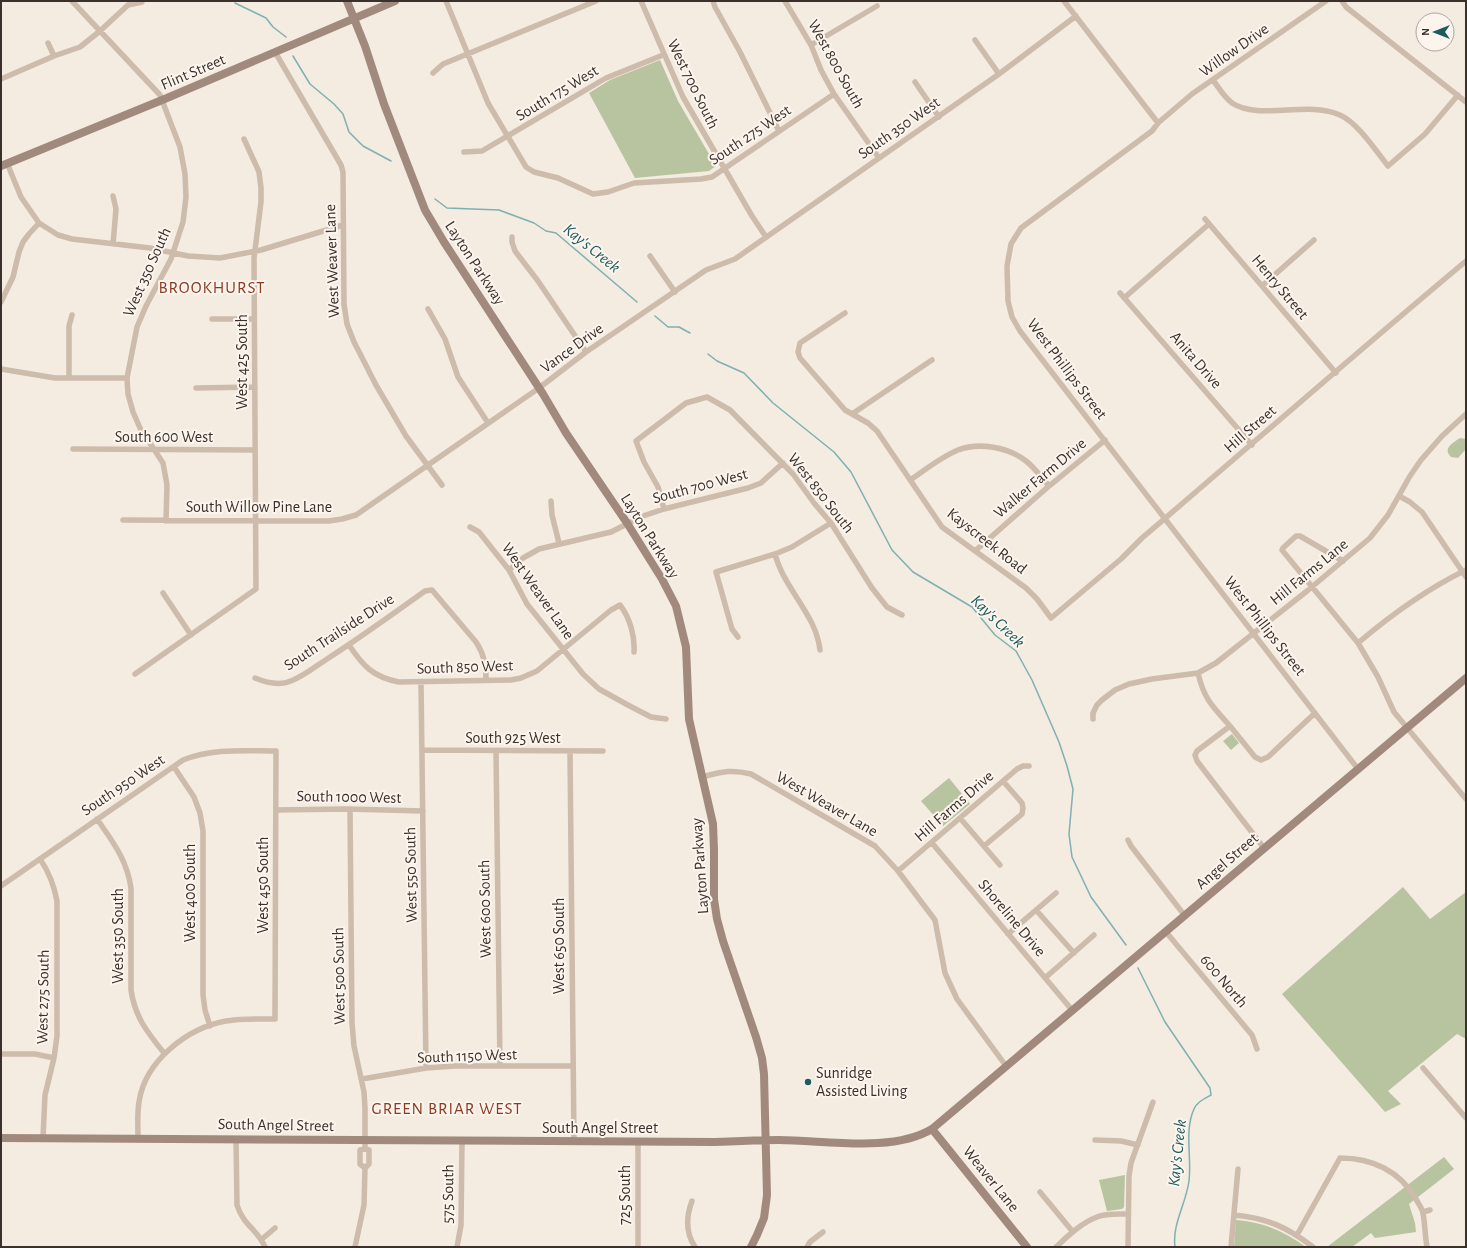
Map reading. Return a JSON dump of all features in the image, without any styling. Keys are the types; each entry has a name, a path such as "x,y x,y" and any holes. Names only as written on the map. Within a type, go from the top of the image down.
{"main road":[{"name":"Layton Parkway","path":"347,1 365,46 384,104 425,210 444,242 539,388 566,433 627,523 662,579 676,606 686,646 690,719 713,824 714,900 717,919 762,1058 765,1095 767,1195 764,1218 758,1235 751,1247"},
{"name":"Flint Street","path":"4,164 162,100 395,1"},
{"name":"Angel Street","path":"1006,1066 1466,678"},
{"name":"South Angel Street","path":"1,1138 236,1139 365,1144 462,1141 715,1142 766,1140 886,1142 909,1138 932,1129 1006,1066"},
{"name":"Weaver Lane","path":"932,1129 1027,1247"}],"street":[{"name":"West 350 South","path":"72,1 100,30 108,41 154,88 162,100 180,147 185,174 186,197 183,222 173,254 146,306 138,327 127,378 128,394 132,412 140,428 163,463 167,485 166,521"},
{"name":"South 275 West","path":"446,1 488,103 526,167 534,172 558,178 583,191 593,194 608,192 634,183 702,179 712,177 834,94"},
{"path":"433,73 443,64 596,1"},
{"name":"West 700 South","path":"641,1 663,55 683,97 724,170 766,237"},
{"path":"713,1 779,131"},
{"name":"West 800 South","path":"785,1 811,45 821,70 834,94 879,158"},
{"path":"1064,1 1158,123"},
{"name":"Willow Drive","path":"1158,123 1192,94 1326,1"},
{"path":"1342,1 1346,7 1466,102"},
{"path":"1,79 54,56 80,47 128,5 142,2"},
{"path":"811,45 877,6"},
{"name":"South 350 West","path":"735,259 999,74 1076,16"},
{"path":"975,40 999,74"},
{"path":"48,42 54,56"},
{"name":"West Weaver Lane","path":"275,52 341,165 343,172 344,304 347,324 354,342 390,411 406,436 442,485"},
{"name":"South 175 West","path":"464,152 482,151 606,78 663,55"},
{"path":"1213,80 1224,96 1243,108 1258,110 1318,109 1331,111 1342,115 1353,123 1388,166 1425,134 1458,95"},
{"path":"915,82 939,116"},
{"name":"West Phillips Street","path":"1158,123 1152,131 1021,228 1011,244 1007,266 1008,301 1012,317 1020,331 1358,769"},
{"name":"West 425 South","path":"191,635 256,589 254,319 255,252 261,202 261,188 259,172 244,139"},
{"path":"4,164 21,197 39,223 58,235 72,239 150,248 173,254 204,258 220,258 255,252 343,224"},
{"path":"113,196 116,209 113,244"},
{"name":"Henry Street","path":"1205,219 1336,373"},
{"path":"1,302 13,277 23,242 39,223"},
{"path":"1124,298 1209,224"},
{"path":"512,237 515,251 538,281 586,352"},
{"path":"1262,286 1314,240"},
{"path":"650,256 675,292"},
{"name":"Vance Drive","path":"428,465 539,388 586,352 706,270 735,259"},
{"name":"Hill Street","path":"1051,618 1466,261"},
{"name":"Anita Drive","path":"1120,293 1252,445"},
{"path":"428,309 445,339 458,377 488,422"},
{"name":"Kayscreek Road","path":"845,313 800,343 798,352 800,358 845,410 868,423 877,431 942,527 1026,588 1037,599 1051,618"},
{"path":"69,378 69,326 72,315"},
{"path":"212,320 254,319"},
{"path":"852,414 932,360"},
{"path":"1,369 16,370 39,376 69,378 127,378"},
{"path":"196,388 255,387"},
{"name":"West 850 South","path":"664,509 658,487 644,462 636,441 686,403 707,397 730,410 794,474 814,503 831,523 872,588 887,606 902,615"},
{"name":"Hill Farms Lane","path":"1092,719 1095,709 1102,700 1115,690 1129,684 1152,679 1198,673 1216,663 1312,587 1370,538 1388,515 1410,476 1431,448 1466,414"},
{"name":"Walker Farm Drive","path":"974,551 1105,440"},
{"path":"910,480 957,451 976,446 986,446 1017,456 1031,466 1049,486"},
{"name":"South 600 West","path":"73,449 255,450"},
{"name":"South 700 West","path":"509,570 523,558 539,549 559,543 611,532 643,516 664,509 755,485 767,478 783,463"},
{"name":"South Willow Pine Lane","path":"123,520 255,522 329,521 342,519 356,515 428,465"},
{"path":"1358,643 1412,601 1465,573 1422,512 1410,502 1399,496"},
{"path":"551,501 552,515 559,543"},
{"path":"738,637 732,629 716,572 776,554 792,547 831,523"},
{"name":"West Weaver Lane","path":"470,527 479,532 509,570 528,604 583,674 599,689 626,704 651,717 666,719"},
{"path":"1343,561 1300,536 1296,536 1282,550 1358,643 1378,676 1394,712 1466,797"},
{"path":"776,554 780,569 815,629 819,639 820,650"},
{"name":"South Trailside Drive","path":"255,678 265,682 277,684 290,681 304,674 349,645 425,591 432,590 481,650 484,658 486,680"},
{"path":"135,674 191,635 164,593"},
{"name":"South 850 West","path":"349,645 366,667 385,679 399,682 511,680 537,671 611,610 620,605 625,612 634,639 634,652"},
{"path":"1198,673 1206,699 1255,757 1261,760 1268,757 1315,712"},
{"name":"West 550 South","path":"421,682 426,1068"},
{"path":"1230,726 1197,751 1195,756 1264,848"},
{"name":"South 925 West","path":"422,750 603,751"},
{"name":"West 600 South","path":"496,750 500,1066"},
{"name":"South 950 West","path":"1,886 97,819 189,758 211,752 276,751"},
{"name":"West 450 South","path":"210,1026 224,1021 242,1018 275,1019 276,751"},
{"name":"West 650 South","path":"570,751 574,1141"},
{"name":"Hill Farms Drive","path":"898,871 1017,769 1023,766 1029,766"},
{"name":"West 400 South","path":"174,767 194,797 200,813 203,831 203,995 205,1010 210,1026"},
{"name":"West Weaver Lane","path":"702,777 725,771 737,770 751,774 875,846 898,871 935,920 945,973 957,999 1006,1066"},
{"path":"984,846 1022,814 1022,803 1004,781"},
{"name":"South 1000 West","path":"276,810 423,811"},
{"name":"West 500 South","path":"350,810 352,1023 354,1046 362,1079 365,1108 365,1144"},
{"path":"960,818 1000,865"},
{"name":"West 350 South","path":"97,819 122,854 130,875 131,990 133,1004 145,1029 164,1053"},
{"path":"1128,840 1130,846 1185,916"},
{"name":"Shoreline Drive","path":"932,843 1072,1010"},
{"name":"West 275 South","path":"40,859 53,883 57,900 57,1036 54,1058 45,1095 43,1138"},
{"path":"1008,934 1056,893"},
{"path":"1036,910 1074,953"},
{"name":"600 North","path":"1166,932 1252,1035 1257,1049"},
{"path":"1045,978 1094,935"},
{"path":"138,1138 138,1113 141,1093 150,1071 164,1053 191,1035 210,1026"},
{"path":"1,1054 35,1054 54,1058"},
{"name":"South 1150 West","path":"362,1079 426,1068 455,1066 573,1066"},
{"path":"1423,1068 1465,1115"},
{"path":"1128,1247 1129,1176 1131,1163 1153,1102"},
{"path":"236,1139 237,1205 244,1222 262,1239 265,1247"},
{"path":"1095,1140 1111,1140 1138,1145"},
{"name":"575 South","path":"457,1247 461,1225 462,1141"},
{"name":"725 South","path":"638,1142 638,1247"},
{"path":"355,1247 364,1205 365,1168 369,1164 369,1150 365,1144 360,1150 360,1164 365,1168"},
{"path":"1297,1235 1340,1158 1355,1158 1372,1163 1386,1170 1409,1187 1422,1212 1426,1247"},
{"path":"1231,1247 1238,1169"},
{"path":"1040,1192 1073,1232"},
{"path":"692,1201 688,1212 687,1225 690,1240 695,1247"},
{"path":"1422,1212 1430,1210"},
{"path":"1056,1247 1084,1223 1097,1216 1128,1214"},
{"path":"1234,1215 1254,1217 1275,1224 1297,1235 1313,1247"},
{"path":"262,1239 275,1228"},
{"path":"807,1247 810,1242 823,1232"}],"green space":[{"path":"660,60 678,101 716,166 709,171 635,178 589,93 610,80"},
{"path":"1460,438 1466,439 1466,449 1458,458 1451,457 1448,448"},
{"path":"1232,734 1239,743 1231,750 1223,741"},
{"path":"949,778 970,804 943,826 921,801"},
{"path":"1403,887 1430,919 1466,892 1466,1039 1457,1034 1388,1091 1401,1104 1385,1112 1282,994"},
{"path":"1444,1157 1454,1169 1409,1204 1415,1223 1416,1232 1375,1238 1371,1233 1352,1247 1327,1247"},
{"path":"1125,1175 1124,1207 1122,1209 1107,1211 1099,1180"},
{"path":"1236,1220 1273,1228 1290,1236 1306,1247 1234,1247"}],"waterway":[{"name":"Kay's Creek","path":"235,3 266,18 273,27 286,37"},
{"name":"Kay's Creek","path":"293,56 310,84 334,104 343,114 349,132 363,146 391,161"},
{"name":"Kay's Creek","path":"435,199 447,208 499,210 534,223 546,231 556,233 637,302"},
{"name":"Kay's Creek","path":"655,316 668,327 679,327 690,333"},
{"name":"Kay's Creek","path":"708,354 717,361 744,373 773,403 834,452 851,472 892,550 913,572 972,607 995,635 1016,651 1032,680 1059,742 1067,766 1073,789 1069,834 1072,857 1091,897 1126,945"},
{"name":"Kay's Creek","path":"1138,968 1165,1022 1210,1088 1211,1095 1197,1104 1191,1117 1189,1126 1189,1181 1177,1222 1175,1247"}],"place":[{"name":"Sunridge Assisted Living","path":"808,1082"}],"district":[{"name":"BROOKHURST","path":"212,287"},
{"name":"GREEN BRIAR WEST","path":"447,1108"}]}
